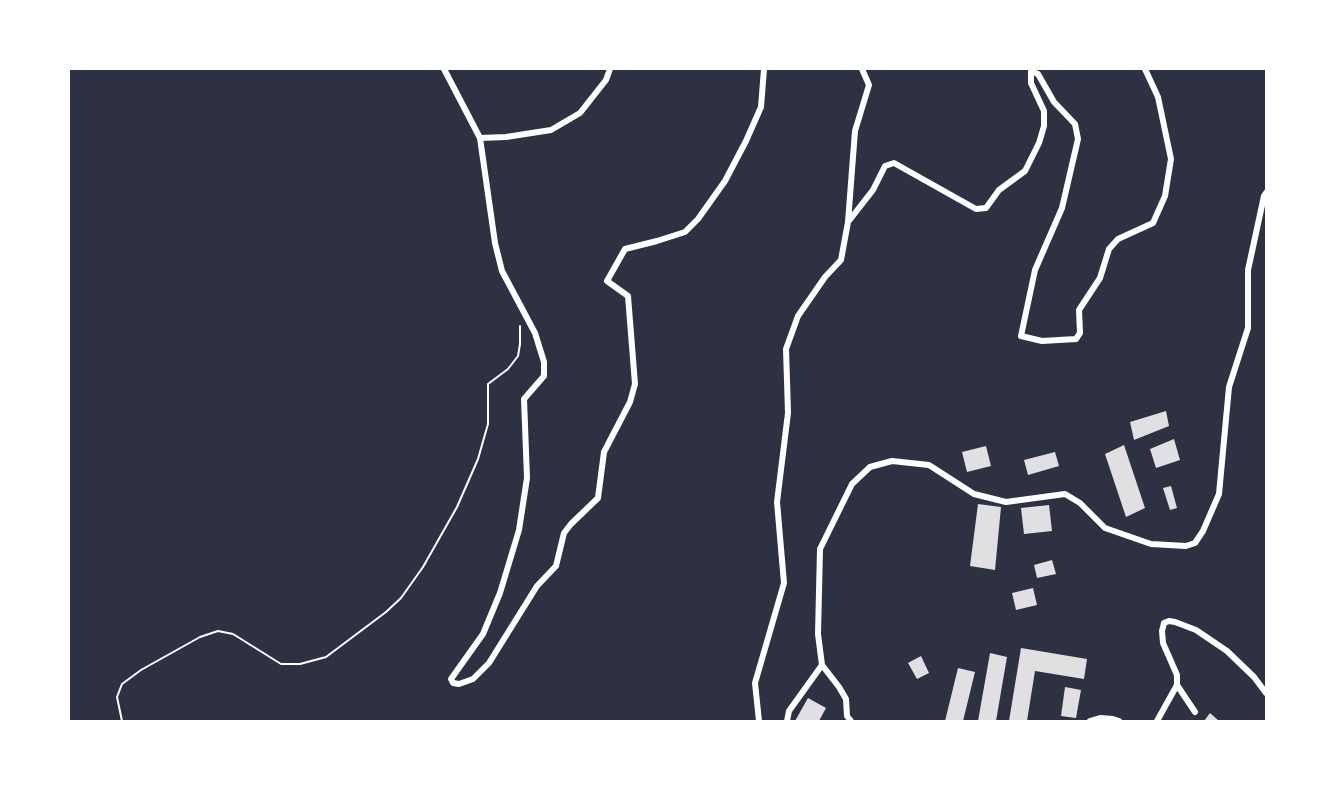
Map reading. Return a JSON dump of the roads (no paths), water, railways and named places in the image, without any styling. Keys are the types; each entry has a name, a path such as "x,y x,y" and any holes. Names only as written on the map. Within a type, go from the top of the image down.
{"street":[{"path":"444,69 480,138 495,243 502,271 535,333 544,362 544,376 524,399 527,478 519,530 500,593 483,634 451,679 453,683 459,684 473,679 489,663 537,586 556,566 564,533 598,498 604,452 630,402 635,384 628,296 607,281 625,249 685,232 698,219 725,181 746,141 760,107 764,69"},
{"path":"480,138 506,137 550,130 580,113 606,80 610,69"},
{"path":"759,721 755,683 784,583 777,502 788,413 786,349 798,316 825,277 841,260 848,222 855,131 870,85 862,69"},
{"path":"848,222 873,190 885,166 894,163 976,209 986,207 999,190 1025,171 1039,143 1044,126 1044,111 1031,84 1031,71 1038,74 1054,102 1075,124 1078,139 1062,208 1035,270 1021,336 1042,341 1076,339 1080,333 1079,310 1100,278 1109,249 1118,239 1153,223 1165,196 1171,159 1158,97 1144,69"},
{"path":"851,721 848,716 846,699 822,665 818,634 820,549 852,484 870,466 892,461 929,465 974,494 1006,502 1065,494 1080,503 1105,528 1151,544 1186,546 1195,543 1203,531 1219,494 1229,387 1248,328 1248,270 1266,193"},
{"path":"1157,721 1177,685 1177,675 1163,643 1164,623 1169,621 1196,630 1227,651 1254,677 1266,693"},
{"path":"787,721 789,711 822,665"},
{"path":"1177,685 1195,712"},
{"path":"1090,721 1100,718 1119,721"}]}
